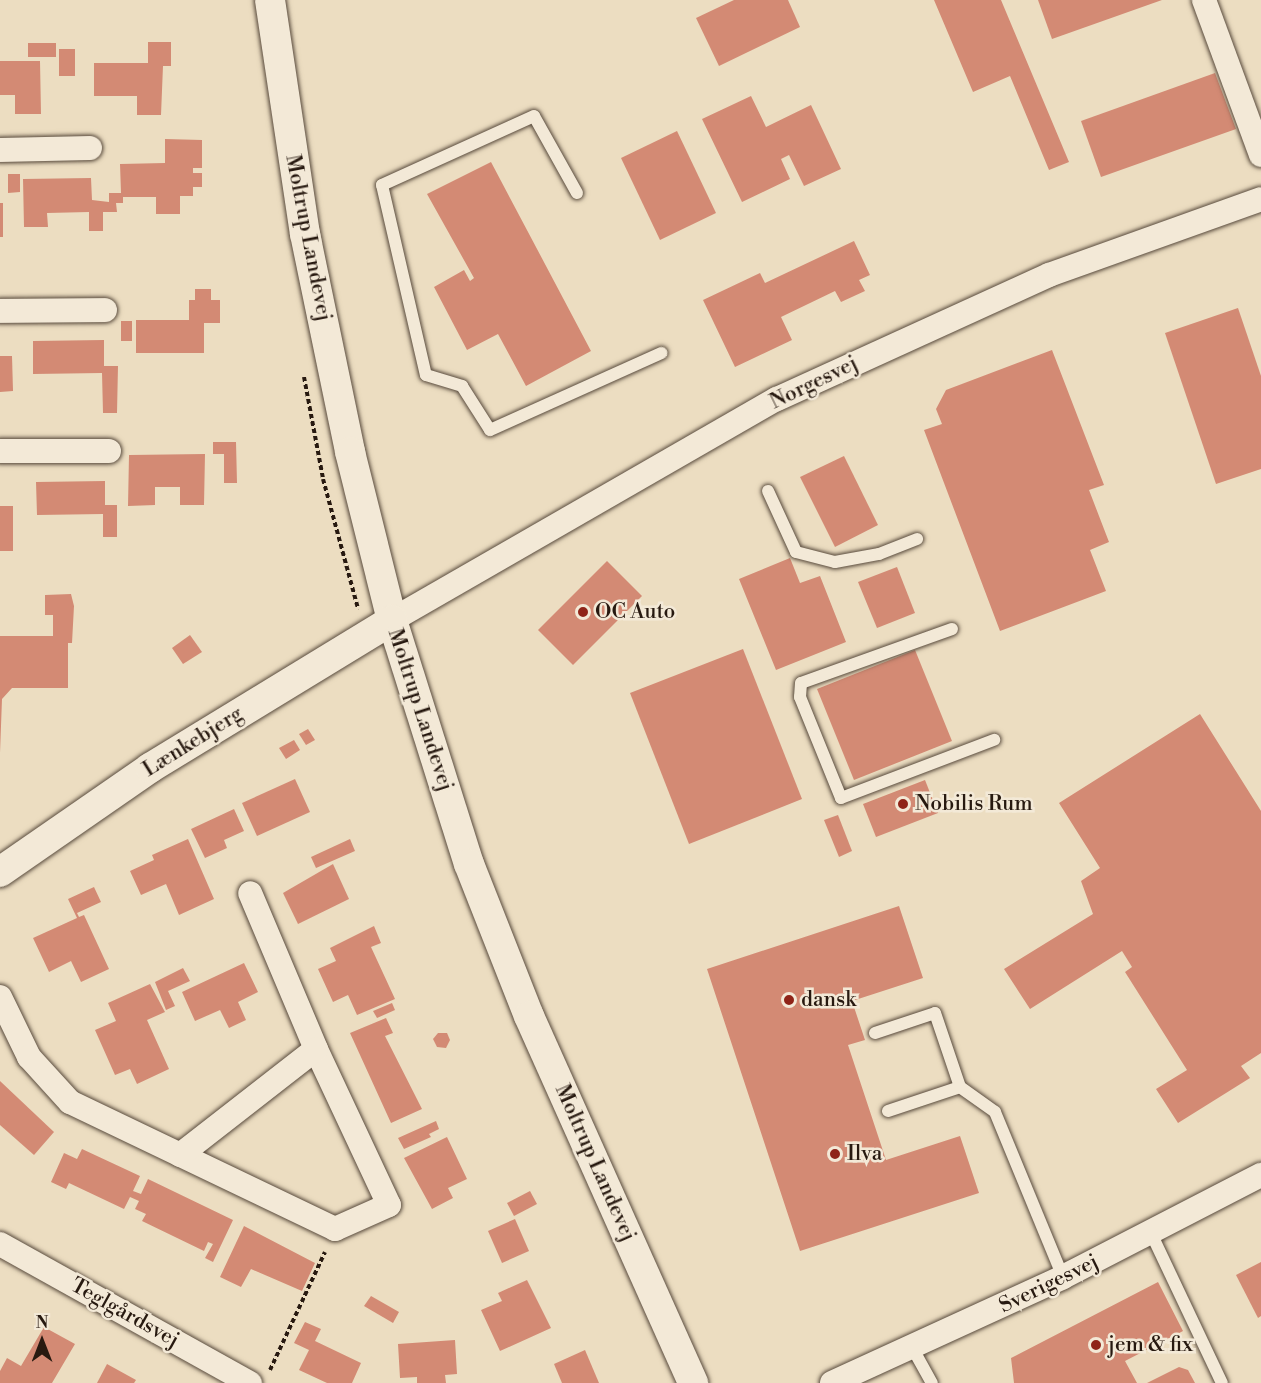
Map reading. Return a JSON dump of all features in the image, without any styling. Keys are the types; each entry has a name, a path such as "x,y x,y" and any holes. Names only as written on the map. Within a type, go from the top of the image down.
{"street":[{"name":"Moltrup Landevej","path":"270,0 305,234 350,452 392,620 469,864 490,918 529,1016 693,1383"},
{"path":"1204,0 1261,155"},
{"path":"0,150 90,148"},
{"name":"Norgesvej","path":"392,620 777,399 1049,275 1261,199"},
{"path":"0,311 105,310"},
{"path":"0,452 109,452"},
{"name":"Lænkebjerg","path":"0,872 150,768 392,620"},
{"path":"0,997 29,1057 70,1102 335,1229 389,1205 316,1049 250,892"},
{"path":"180,1155 316,1049"},
{"name":"Sverigesvej","path":"832,1383 914,1349 1063,1277 1261,1175"},
{"name":"Teglgårdsvej","path":"0,1244 259,1378"}],"lane":[{"path":"577,193 534,116 382,186 426,375 462,386 490,430 661,353"},
{"path":"768,491 796,552 835,562 879,554 917,539"},
{"path":"952,629 801,683 800,697 841,798 994,740"},
{"path":"875,1033 935,1013 960,1087 995,1112 1063,1277"},
{"path":"888,1111 960,1087"},
{"path":"1151,1233 1222,1383"},
{"path":"914,1349 932,1383"}],"path":[{"path":"259,1378 335,1229"}],"building":[{"path":"734,0 788,0 800,27 719,66 696,18"},
{"path":"934,0 1001,0 1069,162 1049,170 1010,76 973,92"},
{"path":"1038,0 1162,0 1052,39"},
{"path":"148,42 171,42 171,66 163,66 161,115 137,115 137,96 94,96 94,63 148,63"},
{"path":"28,43 56,43 56,57 28,57"},
{"path":"59,49 75,49 75,76 59,76"},
{"path":"0,61 40,61 41,114 15,114 15,95 0,95"},
{"path":"1215,73 1236,129 1101,177 1081,121"},
{"path":"751,96 766,127 811,105 841,169 804,186 789,155 781,159 790,179 742,202 702,119"},
{"path":"677,131 716,213 660,240 621,158"},
{"path":"165,139 202,140 202,168 193,168 193,173 202,173 202,187 193,187 193,196 180,196 180,214 156,214 156,197 123,197 123,203 116,203 117,212 103,212 103,231 89,231 89,212 47,213 48,227 24,227 23,179 91,178 92,200 109,202 109,193 121,193 120,164 165,163"},
{"path":"491,162 591,351 526,386 498,334 467,350 434,287 464,270 470,281 474,278 427,194"},
{"path":"8,174 20,174 20,192 8,193"},
{"path":"0,203 3,203 3,237 0,237"},
{"path":"854,241 870,275 859,280 865,291 841,302 835,291 781,317 792,340 735,367 703,300 760,273 765,283"},
{"path":"195,289 211,289 211,300 220,300 220,323 204,323 204,353 136,353 136,320 189,320 189,300 195,300"},
{"path":"1238,308 1261,376 1261,469 1216,484 1165,333"},
{"path":"121,321 132,321 132,341 121,341"},
{"path":"104,340 104,366 118,366 117,413 103,413 102,373 33,374 33,341"},
{"path":"1052,350 1104,485 1089,490 1109,542 1090,550 1106,591 1000,631 924,430 942,424 936,409 946,390"},
{"path":"0,356 12,356 13,391 0,392"},
{"path":"213,442 236,442 237,483 224,483 224,454 213,454"},
{"path":"205,454 204,505 180,505 180,487 155,487 155,505 128,506 129,455"},
{"path":"844,456 878,525 835,547 800,477"},
{"path":"105,481 105,505 117,505 117,537 103,537 103,514 37,515 36,482"},
{"path":"0,506 13,506 13,551 0,551"},
{"path":"790,558 800,583 820,576 846,642 776,670 739,579"},
{"path":"607,561 642,596 573,665 538,630"},
{"path":"897,567 915,613 877,628 858,582"},
{"path":"71,594 74,606 72,643 68,643 68,688 12,688 2,699 0,753 0,636 53,636 53,615 45,615 45,595"},
{"path":"190,635 202,652 183,664 172,648"},
{"path":"743,649 802,799 689,844 630,693"},
{"path":"915,650 952,741 854,780 817,689"},
{"path":"1200,714 1261,811 1261,1053 1241,1066 1250,1078 1178,1123 1156,1089 1187,1070 1125,972 1132,967 1122,951 1030,1009 1004,969 1093,914 1081,881 1100,868 1059,803"},
{"path":"308,729 315,740 306,745 299,734"},
{"path":"294,740 300,750 286,759 279,748"},
{"path":"295,779 310,812 257,836 242,803"},
{"path":"925,780 938,813 876,837 863,804"},
{"path":"234,809 244,831 224,840 227,848 205,858 191,829"},
{"path":"838,815 852,851 839,857 824,820"},
{"path":"188,839 214,899 179,915 166,884 141,895 130,871 154,860 152,855"},
{"path":"350,839 355,851 316,868 311,857"},
{"path":"333,864 349,899 298,924 283,893"},
{"path":"94,887 101,902 77,913 79,917 84,915 109,969 81,982 71,961 49,972 33,938 77,918 68,899"},
{"path":"899,906 923,978 852,1001 865,1040 848,1045 886,1160 960,1136 979,1193 800,1251 707,969"},
{"path":"374,926 381,943 371,947 395,999 357,1015 348,995 333,1002 318,969 336,961 330,948"},
{"path":"244,963 258,992 238,1002 246,1020 229,1028 220,1010 195,1021 182,992"},
{"path":"183,968 190,981 168,991 175,1006 166,1010 155,982"},
{"path":"150,984 165,1012 147,1020 169,1069 137,1084 130,1069 115,1075 95,1030 116,1021 108,1003"},
{"path":"392,1003 395,1010 377,1018 373,1011"},
{"path":"386,1018 393,1033 385,1036 422,1109 391,1123 350,1033"},
{"path":"438,1033 447,1033 450,1040 446,1048 437,1047 433,1039"},
{"path":"0,1081 54,1132 34,1155 0,1125"},
{"path":"436,1121 439,1129 429,1134 431,1137 404,1149 398,1138"},
{"path":"447,1137 467,1179 448,1188 453,1198 432,1209 404,1158"},
{"path":"82,1149 140,1176 133,1191 141,1194 148,1179 233,1220 213,1262 205,1258 213,1244 208,1242 204,1251 142,1221 146,1214 135,1209 139,1201 130,1197 124,1209 69,1183 66,1189 51,1182 64,1153 77,1159"},
{"path":"530,1191 537,1204 514,1216 507,1203"},
{"path":"515,1219 529,1251 502,1263 488,1231"},
{"path":"244,1226 315,1263 302,1291 251,1269 241,1287 220,1277"},
{"path":"1261,1262 1261,1316 1258,1318 1236,1275"},
{"path":"527,1280 551,1328 500,1351 481,1310 502,1301 498,1293"},
{"name":"jem & fix","path":"1158,1282 1183,1331 1125,1361 1137,1383 1014,1383 1011,1358"},
{"path":"371,1296 399,1312 393,1323 364,1306"},
{"path":"305,1322 321,1329 315,1341 361,1363 352,1383 327,1383 299,1370 309,1350 294,1343"},
{"path":"44,1327 75,1344 52,1383 0,1383 0,1371 7,1358 21,1366"},
{"path":"455,1340 457,1374 445,1375 446,1383 417,1383 417,1377 400,1378 398,1344"},
{"path":"585,1350 599,1383 562,1383 554,1364"},
{"path":"107,1364 136,1380 134,1383 97,1383"},
{"name":"jem & fix","path":"1179,1367 1188,1370 1195,1383 1147,1383"}],"place":[{"name":"OC Auto","path":"583,612"},
{"name":"Nobilis Rum","path":"903,804"},
{"name":"dansk","path":"789,1000"},
{"name":"Ilva","path":"835,1154"},
{"name":"jem & fix","path":"1096,1345"}]}
